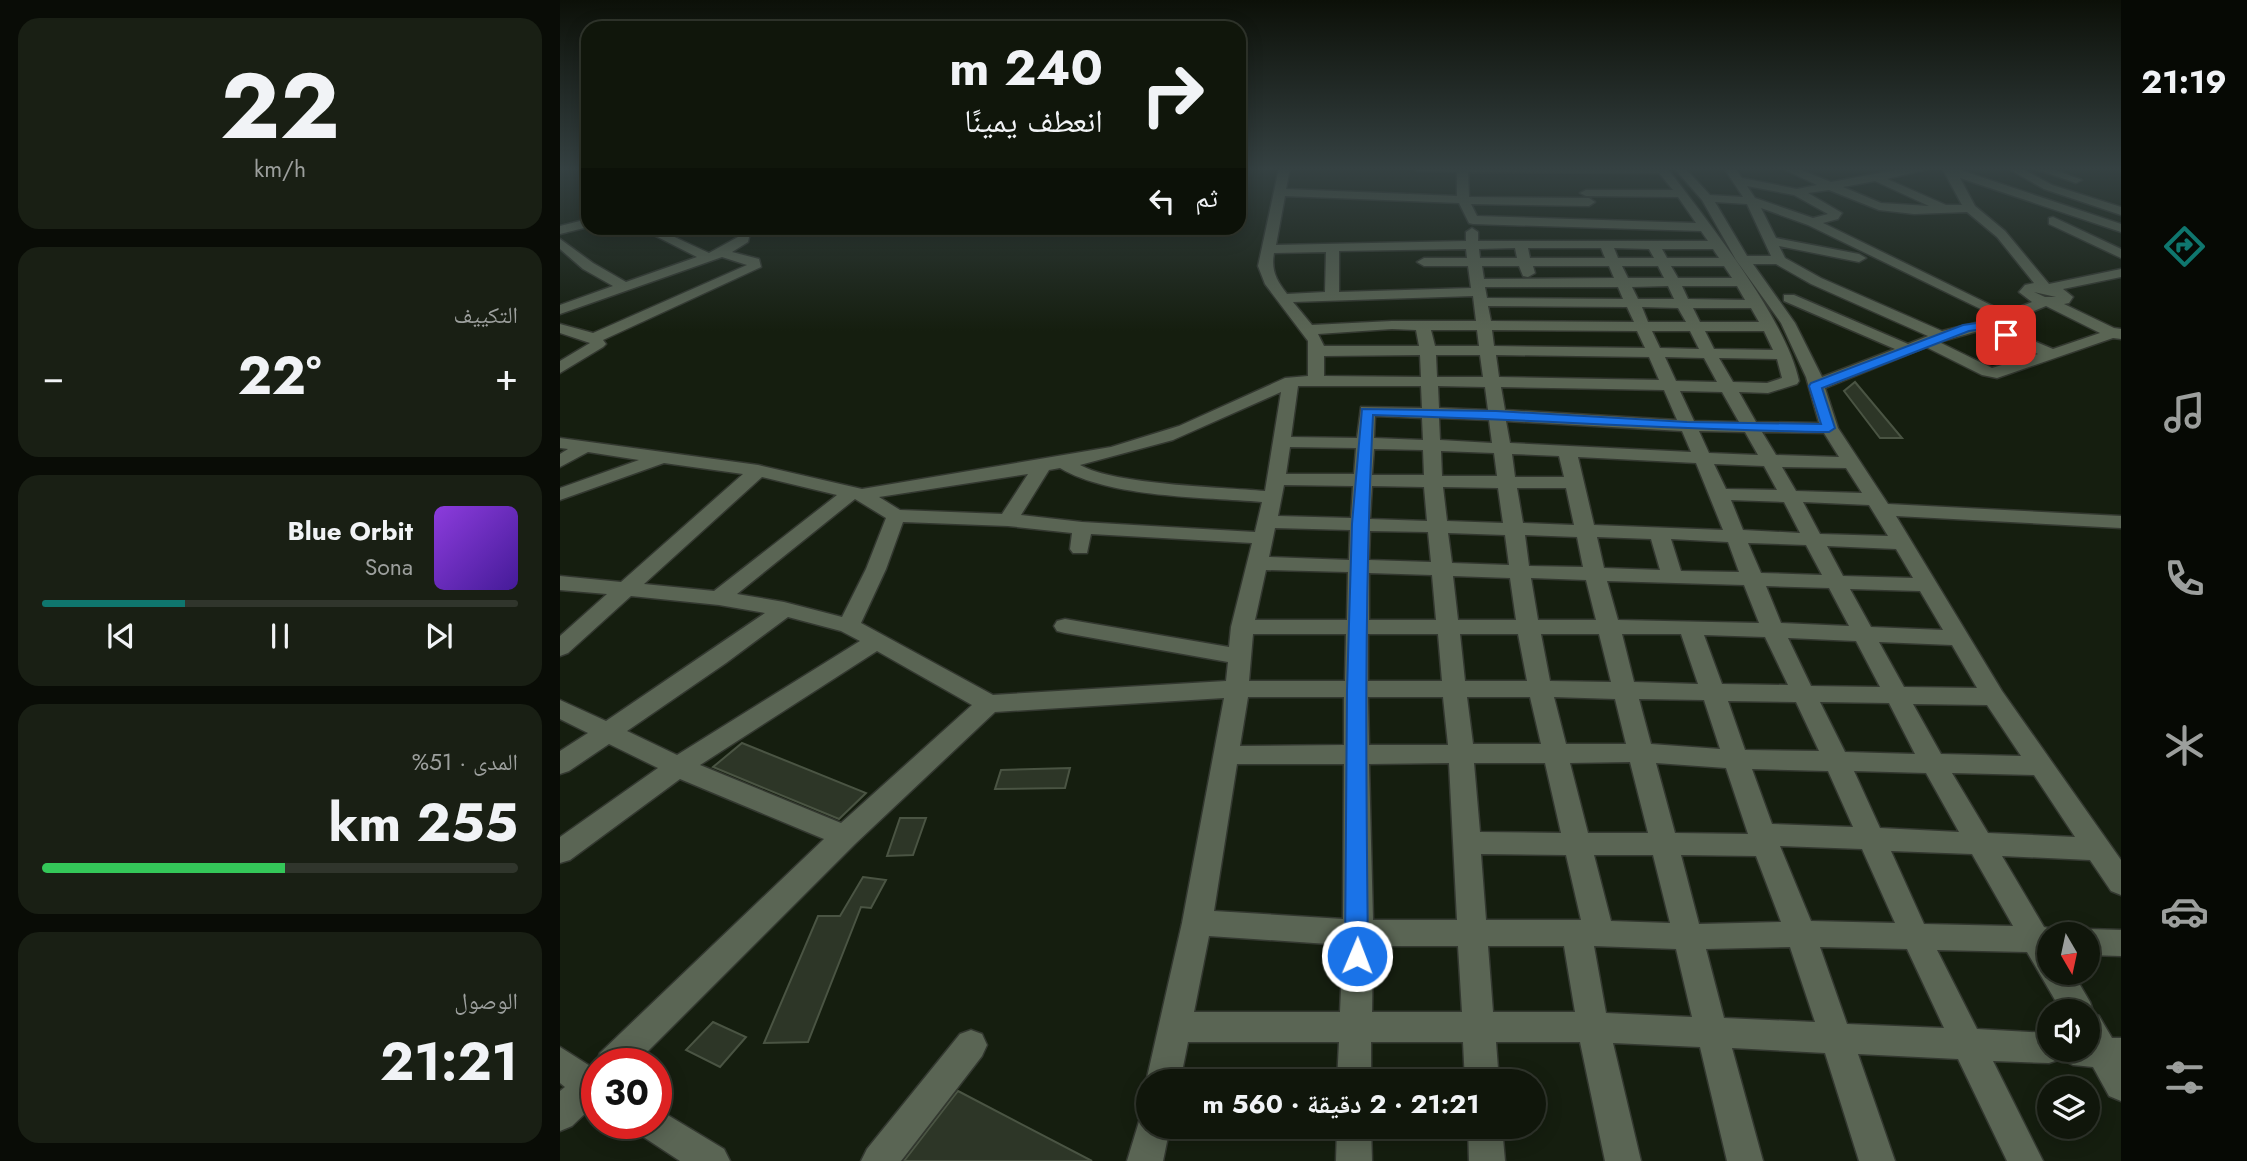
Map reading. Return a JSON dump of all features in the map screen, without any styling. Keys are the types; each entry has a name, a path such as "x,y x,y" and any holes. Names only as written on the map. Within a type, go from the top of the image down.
{"street":[{"path":"1274,222 1265,266 1272,284 1316,341 1317,382"},
{"path":"1473,222 1472,245 1486,350 1494,383 1496,415 1516,529 1528,626 1576,843 1588,934 1593,1027 1623,1161"},
{"path":"1509,222 1703,228"},
{"path":"1596,222 1598,226"},
{"path":"1367,411 1496,415 1620,404 1671,386 1768,388 1786,385 1791,381 1792,375 1785,355 1770,327 1699,222"},
{"path":"1721,222 1744,260 1782,301 1803,351 1829,428 1850,463 1928,585 1994,697 2121,883"},
{"path":"1760,222 1779,260"},
{"path":"1812,222 1996,311"},
{"path":"1984,222 1986,232 2022,284 2053,295 2118,334"},
{"path":"1984,222 2001,234 2053,295"},
{"path":"2055,222 2121,254"},
{"path":"2103,222 2121,228"},
{"path":"560,230 581,225"},
{"path":"1556,225 1572,263 1598,352"},
{"path":"560,328 594,338 754,267 750,260 715,255 664,235"},
{"path":"560,310 715,255 744,239 744,235"},
{"path":"1771,241 1859,258"},
{"path":"560,243 588,265 626,288"},
{"path":"1268,250 1520,244 1716,245"},
{"path":"1520,244 1530,283"},
{"path":"1606,245 1657,352 1719,495 1773,631 1837,762 1916,938 2025,1161"},
{"path":"1654,245 1708,352 1790,496 1934,765 2037,934"},
{"path":"1420,246 1427,278"},
{"path":"1332,296 1333,250"},
{"path":"1744,260 1779,260 1934,339 1993,373 2003,373 2050,353 2118,334"},
{"path":"1283,298 1332,296 1427,278 1475,262 1727,262"},
{"path":"1427,278 1534,303 1754,304"},
{"path":"1815,386 1934,339 1967,328 1984,326 2034,308 2053,295 2119,279"},
{"path":"1782,301 1816,281"},
{"path":"1479,292 1530,283 1741,282"},
{"path":"1967,328 1975,320 1996,311 2022,284"},
{"path":"1782,301 1908,349"},
{"path":"1534,303 1541,327 1544,382"},
{"path":"1309,330 1363,325 1770,327"},
{"path":"1422,325 1428,350 1430,444 1436,525 1461,752 1481,1069"},
{"path":"1984,326 2050,353"},
{"path":"560,367 591,350 597,344 594,338"},
{"path":"1317,351 1543,350 1785,355"},
{"path":"719,598 857,494 1052,463 1148,443 1291,381 1544,382 1687,426 1829,428"},
{"path":"1166,1069 1197,923 1237,689 1242,626 1267,520 1291,381"},
{"path":"1354,1069 1353,1026 1358,933 1356,690 1360,524 1368,382"},
{"path":"1282,442 1430,444 1850,463"},
{"path":"560,443 758,471 857,494 896,516 1008,520 1082,528 1267,520 1902,543"},
{"path":"560,462 584,447"},
{"path":"1567,450 1584,531 1690,937 1745,1161"},
{"path":"560,494 660,458"},
{"path":"1052,463 1085,475 1146,486 1267,520 1360,568 1928,585"},
{"path":"1008,520 1052,463"},
{"path":"560,648 758,471"},
{"path":"1267,520 1363,479 1573,483"},
{"path":"1719,495 1790,496 2121,522"},
{"path":"849,626 876,569 896,516"},
{"path":"1080,549 1082,528"},
{"path":"1659,533 1673,577"},
{"path":"560,583 719,598 784,609 849,626 989,704 1237,689 1540,688 1994,697"},
{"path":"560,764 718,658 784,609"},
{"path":"1066,626 1240,656"},
{"path":"1242,626 1690,627 1958,638"},
{"path":"1690,627 1764,839 1801,934 1877,1161"},
{"path":"560,852 678,767 875,642"},
{"path":"630,1048 845,836 989,704"},
{"path":"560,709 678,767 845,836"},
{"path":"1227,755 1641,752 1737,759 2040,766"},
{"path":"1467,843 1666,844 1764,839 1871,839 2098,849"},
{"path":"1197,923 1358,933 1690,937 1801,934 2037,946"},
{"path":"2100,942 2121,943"},
{"path":"1174,1027 1593,1027 2037,1047"},
{"path":"879,1161 971,1045"},
{"path":"2100,1052 2121,1085"},
{"path":"560,1063 581,1072"},
{"path":"560,1114 581,1095"},
{"path":"672,1135 712,1161"},
{"path":"1145,1161 1150,1139"},
{"path":"1354,1139 1354,1161"},
{"path":"1486,1139 1487,1161"}],"building":[{"path":"1855,382 1902,438 1880,438 1844,391"},
{"path":"742,743 866,793 839,819 713,767"},
{"path":"1070,768 1065,788 995,789 1001,770"},
{"path":"900,818 926,818 913,855 887,856"},
{"path":"863,877 886,880 871,908 861,907 808,1042 764,1043 818,916 840,916"},
{"path":"713,1022 746,1037 720,1067 686,1050"},
{"path":"958,1091 1092,1161 904,1161"}],"route":[{"path":"1357,956 1356,690 1360,524 1367,411 1687,426 1829,428 1815,386 1967,328 1984,326 2006,335"}]}
